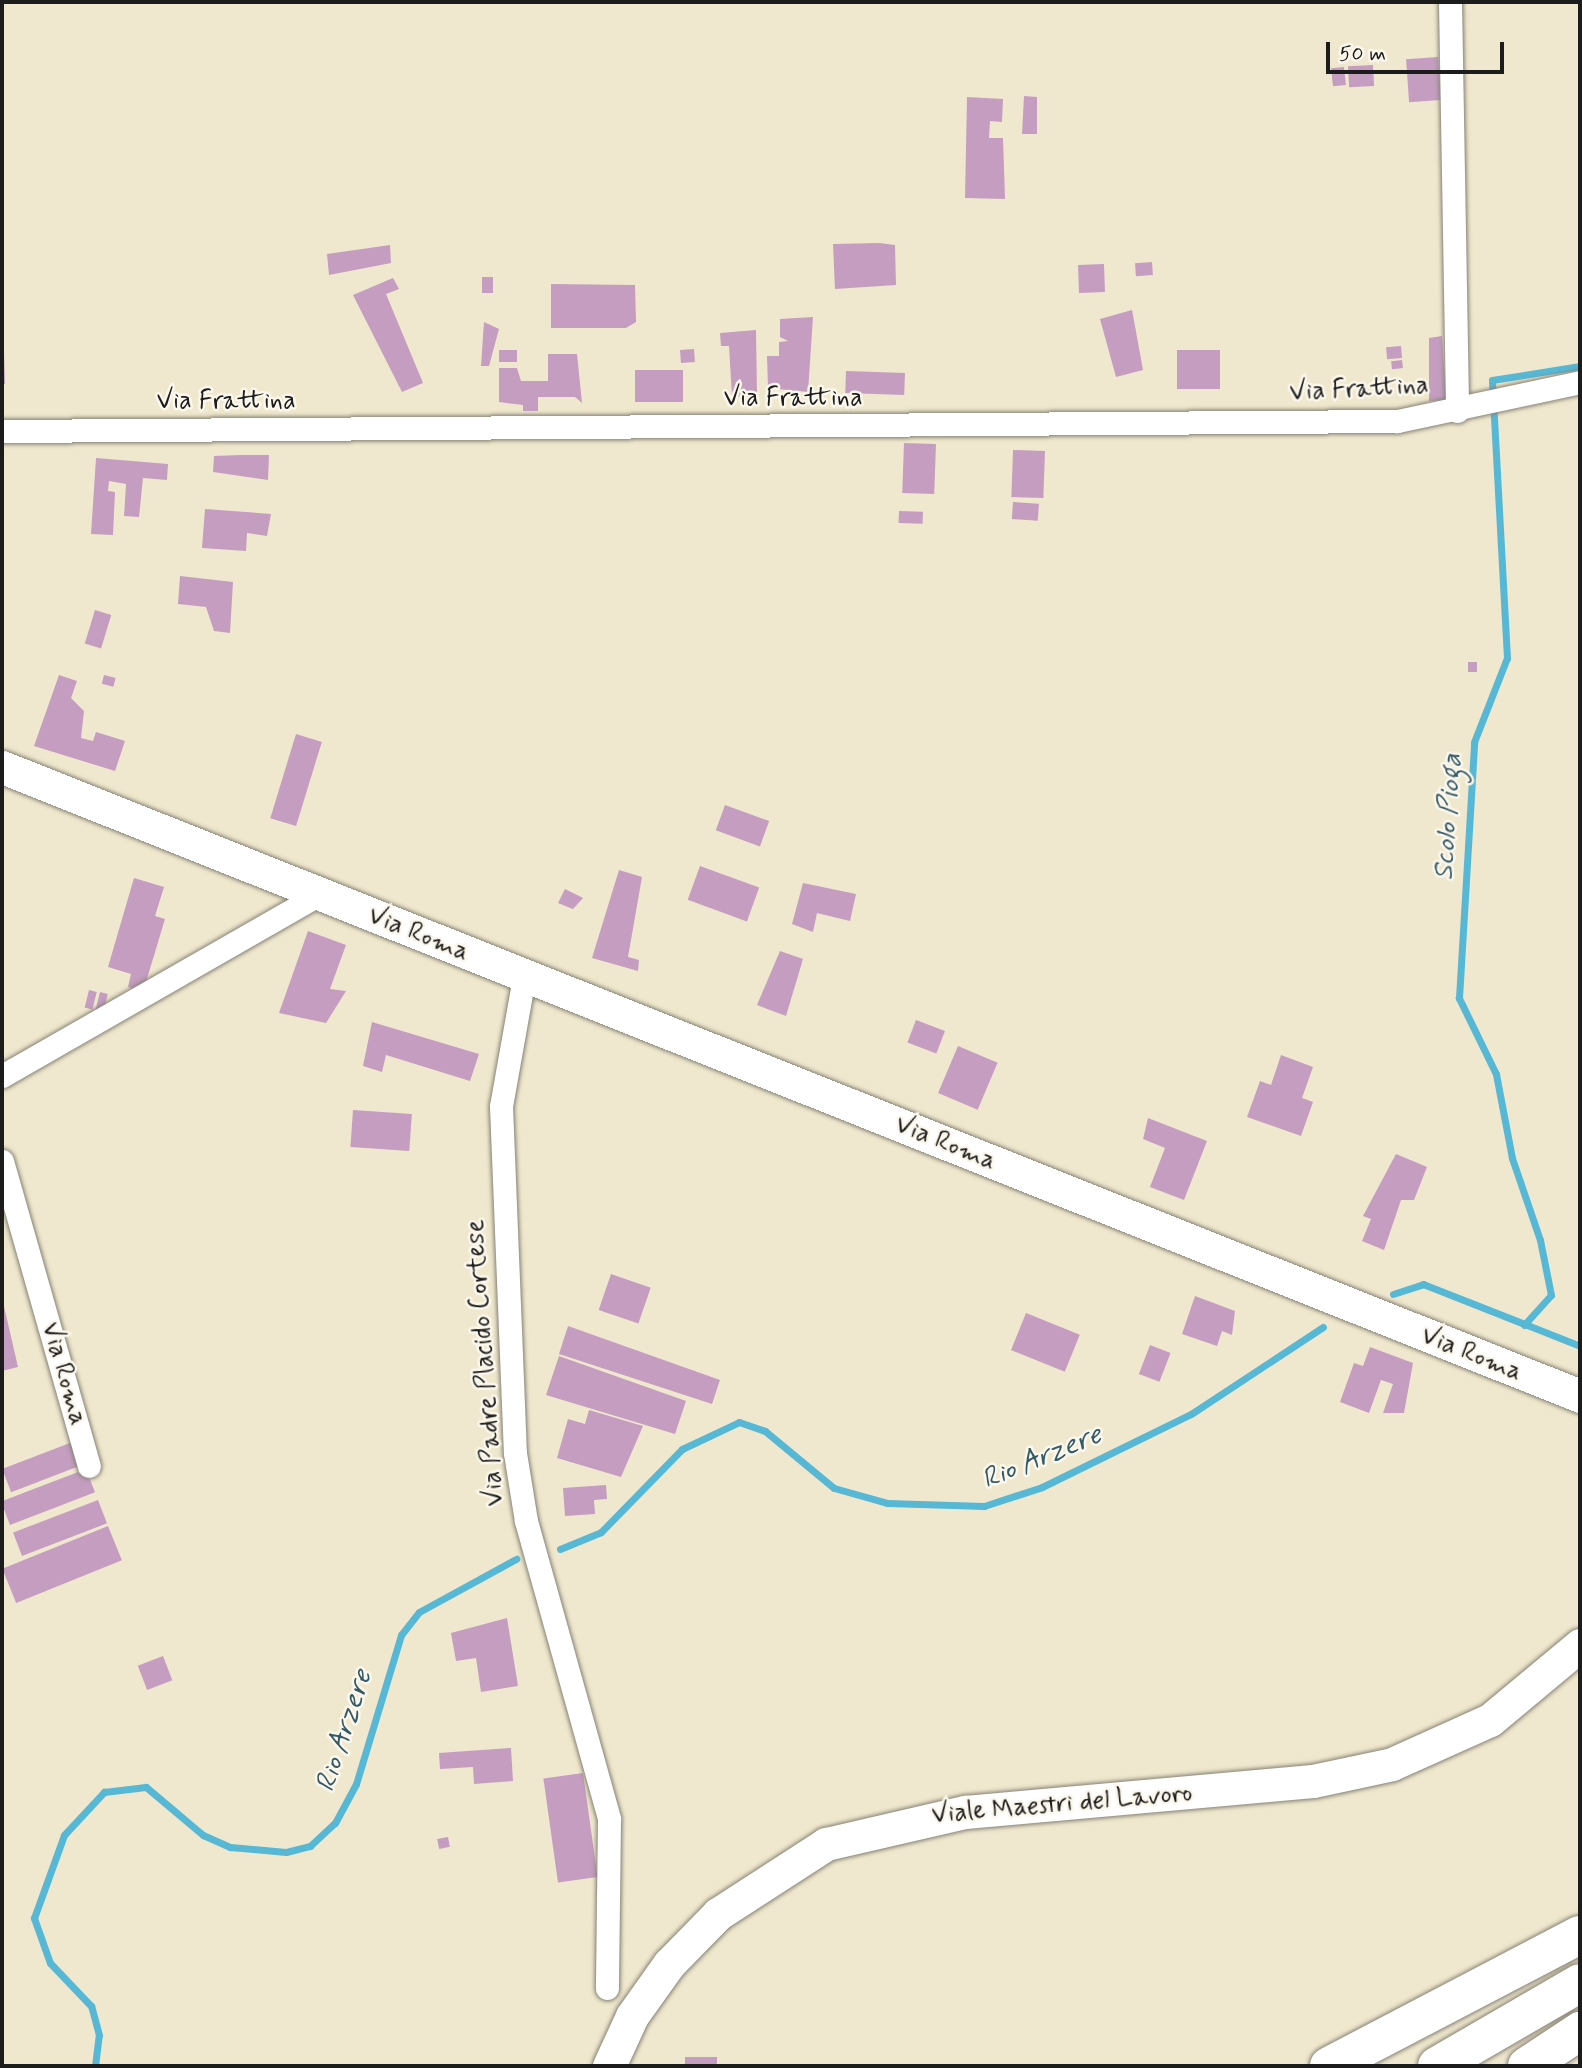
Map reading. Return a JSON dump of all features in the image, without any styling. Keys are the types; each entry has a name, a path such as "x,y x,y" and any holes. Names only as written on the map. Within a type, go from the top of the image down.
{"highway":[{"path":"1329,2066 1580,1935"},
{"path":"1437,2066 1580,1983"},
{"path":"1527,2066 1580,2031"}],"main road":[{"name":"Via Roma","path":"2,767 1577,1397"},
{"name":"Viale Maestri del Lavoro","path":"609,2066 632,2016 669,1964 727,1907 826,1844 965,1812 1313,1781 1392,1764 1490,1720 1580,1645"}],"street":[{"path":"1450,2 1457,411"},
{"name":"Via Frattina","path":"2,431 1397,421 1457,411 1493,398 1580,382"},
{"path":"2,1076 318,895"},
{"name":"Via Padre Placido Cortese","path":"524,977 501,1106 515,1453 526,1521 609,1819 607,1988"},
{"name":"Via Roma","path":"2,1161 89,1466"}],"building":[{"path":"1438,57 1441,100 1409,102 1406,59"},
{"path":"1373,65 1374,86 1349,87 1348,66"},
{"path":"1344,67 1346,85 1333,86 1331,68"},
{"path":"1024,96 1037,97 1037,134 1022,134"},
{"path":"967,97 1003,99 1002,122 990,121 989,138 1003,138 1005,199 965,198"},
{"path":"833,244 895,245 896,285 835,289"},
{"path":"390,245 391,263 329,275 327,254"},
{"path":"1152,262 1153,275 1136,276 1135,263"},
{"path":"1104,264 1105,292 1079,293 1078,265"},
{"path":"482,277 493,277 493,293 482,293"},
{"path":"393,278 399,289 386,294 423,383 402,392 353,295"},
{"path":"551,284 635,285 636,322 626,328 551,328"},
{"path":"1132,310 1143,370 1116,377 1100,319"},
{"path":"813,317 808,392 768,388 767,356 779,356 779,342 788,341 780,337 780,319"},
{"path":"484,322 499,329 489,366 481,366"},
{"path":"756,330 757,396 732,397 729,346 721,346 720,333"},
{"path":"1442,336 1446,400 1429,401 1429,338"},
{"path":"1401,346 1402,358 1387,359 1386,347"},
{"path":"694,349 695,362 681,363 680,350"},
{"path":"499,350 517,350 517,362 499,362"},
{"path":"1177,350 1220,350 1220,389 1177,389"},
{"path":"4,352 5,384 2,384"},
{"path":"548,354 577,354 582,403 575,397 538,397 538,411 523,411 523,405 499,402 499,368 517,368 521,381 548,381"},
{"path":"1402,360 1403,368 1392,369 1391,361"},
{"path":"635,370 683,370 683,402 635,402"},
{"path":"846,371 905,373 904,395 845,393"},
{"path":"904,443 936,444 934,494 902,493"},
{"path":"1013,450 1045,451 1043,498 1011,497"},
{"path":"269,455 268,480 213,472 214,456"},
{"path":"96,458 168,464 167,480 143,478 139,517 124,516 126,484 109,481 108,491 115,492 113,535 91,534"},
{"path":"1013,502 1039,504 1038,521 1012,519"},
{"path":"205,509 271,514 267,536 247,533 246,551 202,548"},
{"path":"899,511 923,512 923,524 899,523"},
{"path":"180,576 233,582 230,633 214,631 206,607 178,604"},
{"path":"95,610 111,615 101,648 85,643"},
{"path":"1468,662 1477,662 1477,672 1468,672"},
{"path":"59,675 77,681 71,698 84,711 81,738 93,741 96,732 125,741 115,771 34,746"},
{"path":"104,675 116,678 113,687 102,684"},
{"path":"296,734 322,742 296,826 270,818"},
{"path":"725,805 769,821 760,846 716,830"},
{"path":"700,866 759,888 747,921 688,900"},
{"path":"619,870 642,877 628,957 639,960 638,971 592,958"},
{"path":"134,878 164,887 155,916 165,919 143,992 128,987 131,974 108,967"},
{"path":"803,883 856,894 850,921 817,913 813,932 792,924"},
{"path":"565,889 583,898 573,909 558,903"},
{"path":"308,931 346,945 330,989 346,991 326,1023 279,1013"},
{"path":"780,951 803,959 786,1016 757,1005"},
{"path":"89,990 97,992 92,1009 85,1007"},
{"path":"100,992 108,994 103,1013 95,1011"},
{"path":"916,1020 945,1031 936,1054 907,1042"},
{"path":"372,1022 479,1054 470,1081 386,1055 382,1072 363,1066"},
{"path":"958,1046 998,1063 978,1110 938,1093"},
{"path":"1281,1055 1313,1067 1302,1098 1313,1102 1301,1136 1247,1117 1260,1081 1271,1085"},
{"path":"353,1110 412,1114 409,1151 350,1147"},
{"path":"1148,1118 1207,1141 1184,1200 1150,1187 1165,1148 1143,1139"},
{"path":"1396,1154 1427,1167 1414,1200 1401,1200 1384,1250 1362,1241 1371,1219 1363,1216"},
{"path":"611,1274 651,1288 638,1324 599,1310"},
{"path":"1195,1296 1235,1311 1232,1335 1222,1331 1217,1346 1182,1334"},
{"path":"2,1303 18,1367 2,1371"},
{"path":"1026,1313 1080,1335 1065,1372 1011,1350"},
{"path":"568,1326 720,1380 712,1404 559,1354"},
{"path":"1150,1345 1171,1353 1159,1382 1139,1374"},
{"path":"1370,1347 1413,1363 1404,1413 1383,1413 1393,1384 1381,1380 1369,1413 1340,1402 1354,1363 1363,1366"},
{"path":"559,1356 686,1401 675,1434 546,1395"},
{"path":"589,1410 643,1426 621,1477 557,1458 568,1419 585,1424"},
{"path":"75,1441 84,1464 11,1492 2,1469"},
{"path":"86,1469 95,1492 10,1525 2,1501"},
{"path":"606,1485 607,1499 594,1500 595,1514 565,1516 563,1488"},
{"path":"98,1500 107,1523 22,1556 13,1533"},
{"path":"108,1526 122,1560 16,1603 2,1569"},
{"path":"507,1618 518,1686 481,1692 476,1658 456,1661 451,1633"},
{"path":"163,1656 172,1680 147,1690 138,1666"},
{"path":"511,1748 513,1781 474,1784 473,1767 440,1769 439,1753"},
{"path":"583,1773 598,1877 558,1883 543,1779"},
{"path":"448,1837 450,1847 439,1849 437,1839"},
{"path":"685,2057 717,2057 717,2066 685,2066"}],"waterway":[{"name":"Scolo Pioga","path":"1524,1325 1551,1295 1540,1240 1512,1158 1496,1074 1459,998 1474,742 1507,658 1492,380 1580,366"},
{"name":"Rio Arzere","path":"1393,1294 1423,1284 1580,1346"},
{"name":"Rio Arzere","path":"560,1549 601,1532 682,1449 739,1422 765,1431 834,1488 887,1503 984,1506 1042,1487 1191,1414 1323,1327"},
{"name":"Rio Arzere","path":"95,2066 99,2035 91,2006 50,1963 34,1918 64,1835 104,1792 146,1787 203,1835 230,1847 286,1852 310,1846 335,1823 356,1784 401,1635 419,1612 516,1559"}]}
